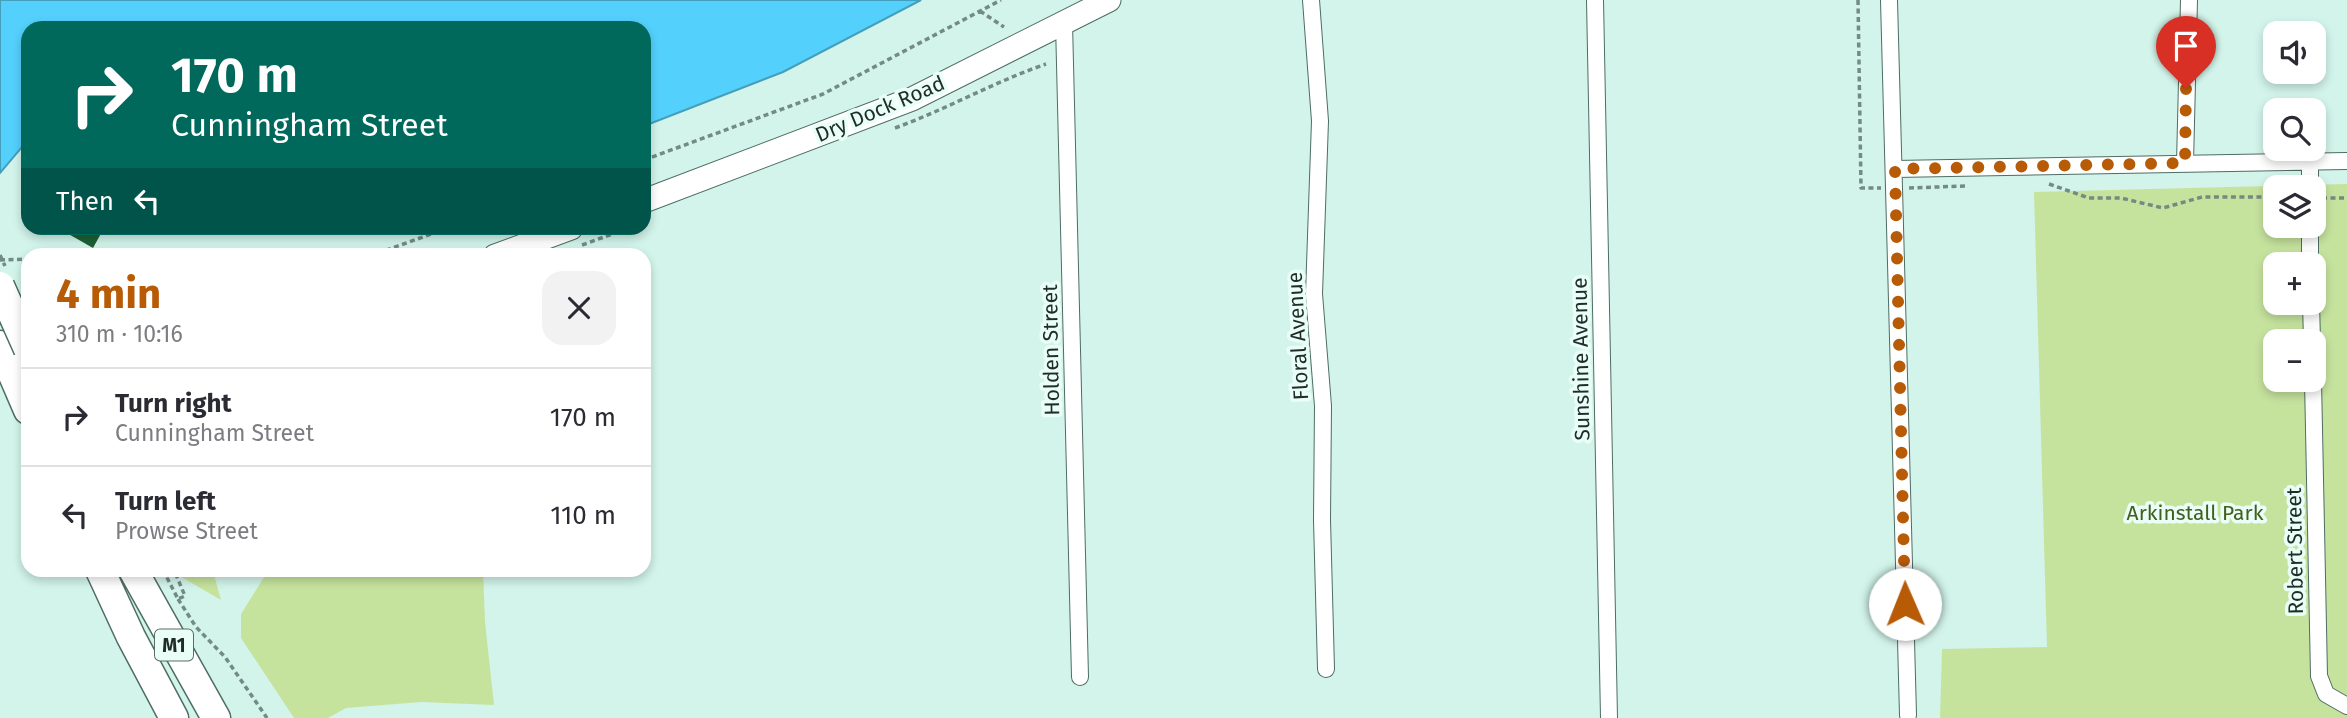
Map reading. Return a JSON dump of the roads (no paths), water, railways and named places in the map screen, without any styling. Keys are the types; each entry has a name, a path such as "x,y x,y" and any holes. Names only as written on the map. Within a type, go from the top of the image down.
{"highway":[{"path":"0,286 21,333"},
{"path":"0,345 21,394"},
{"name":"M1","path":"103,577 131,637 174,718"},
{"name":"M1","path":"138,577 216,718"}],"street":[{"name":"Dry Dock Road","path":"651,198 912,99 1109,0"},
{"name":"Floral Avenue","path":"1311,0 1320,121 1314,294 1323,406 1322,520 1326,669"},
{"name":"Sunshine Avenue","path":"1595,0 1609,718"},
{"path":"1889,0 1908,715"},
{"path":"2185,163 2189,0"},
{"name":"Holden Street","path":"1064,23 1080,677"},
{"path":"1895,169 2310,161 2310,175"},
{"path":"2326,161 2347,161"},
{"path":"529,248 575,237"},
{"path":"0,336 21,331"},
{"name":"Robert Street","path":"2313,392 2319,676 2326,694 2347,706"}],"water":[{"path":"0,0 921,0 783,72 651,123 651,21 21,21 21,148 0,173"}],"park label":[{"name":"Arkinstall Park","path":"2195,513"}]}
